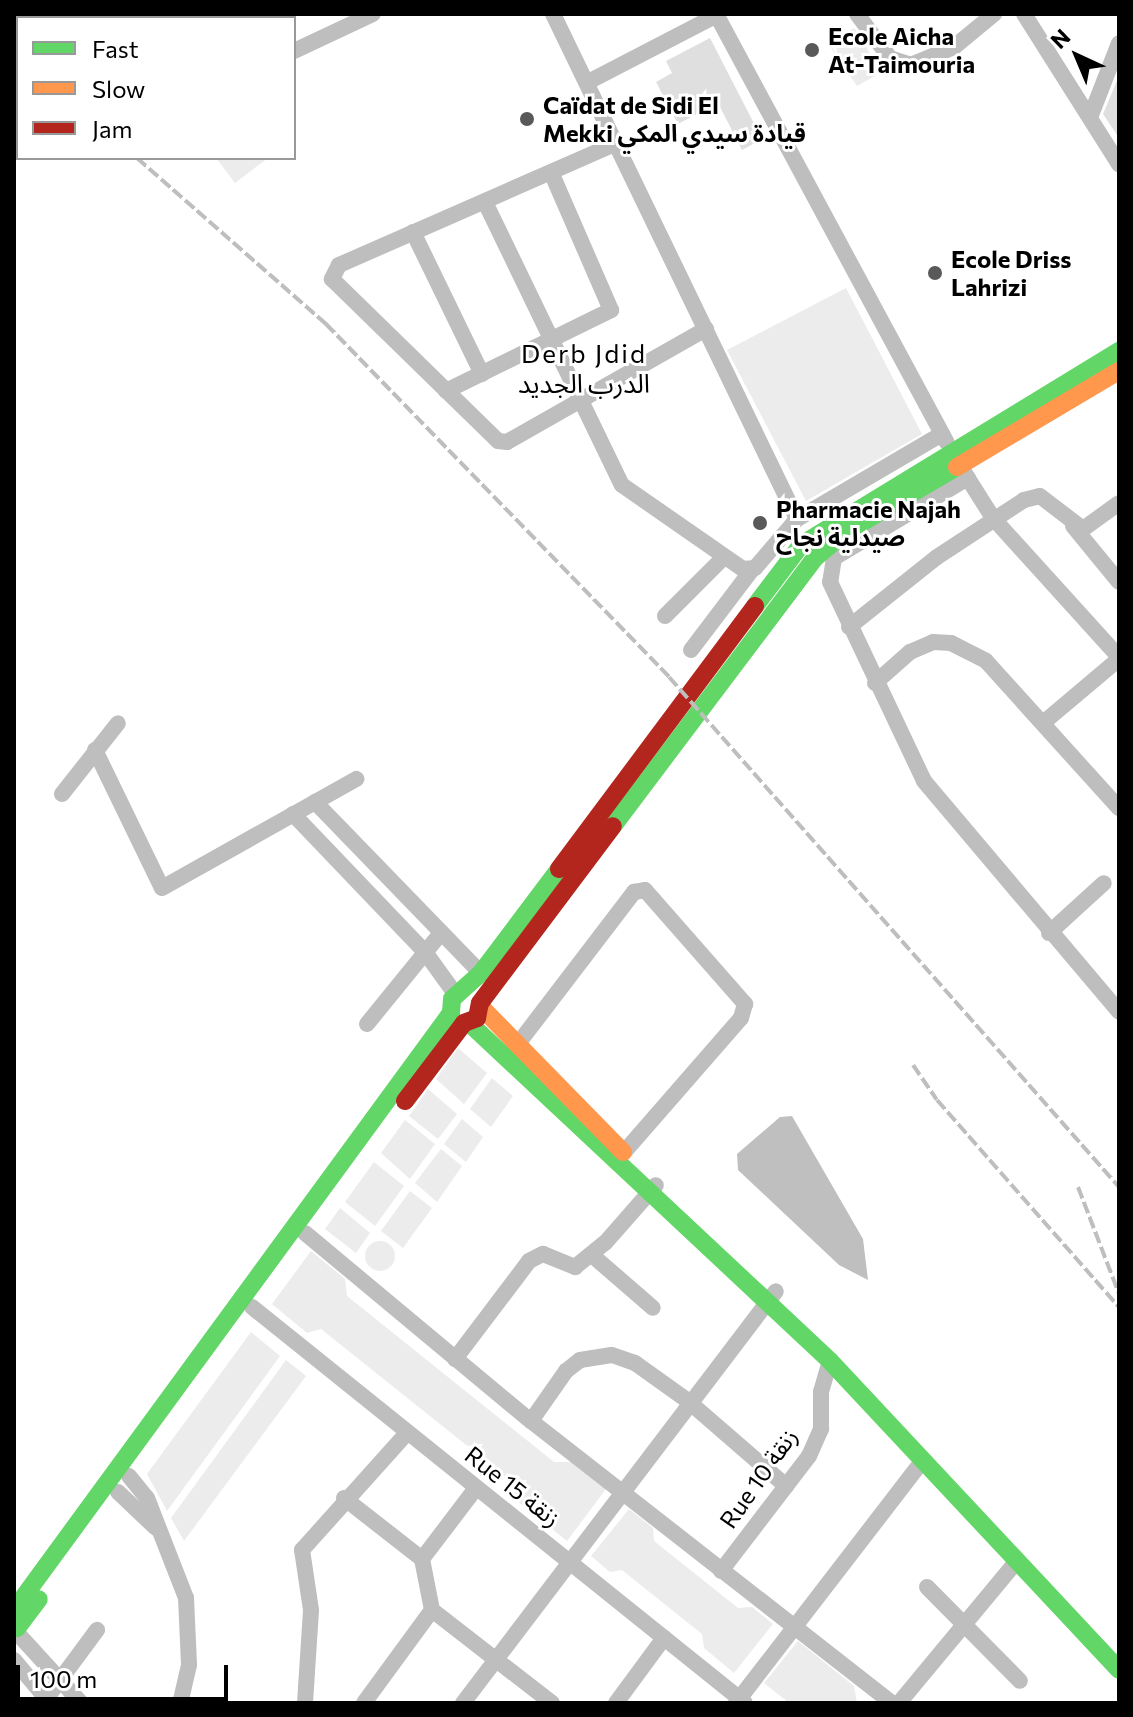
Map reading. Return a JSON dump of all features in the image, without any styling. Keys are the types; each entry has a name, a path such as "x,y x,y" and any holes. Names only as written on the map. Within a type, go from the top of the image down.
{"main road":[{"path":"16,1629 305,1233 461,1009 481,973 801,545 955,456 1119,351"},
{"path":"16,1629 461,1009 481,1005 816,557 955,456 1119,371"},
{"path":"481,1005 521,1041 624,1152 652,1189"},
{"path":"461,1009 505,1059 862,1377 881,1413"},
{"path":"770,1296 881,1413 921,1463 1119,1670"}],"street":[{"path":"296,50 373,14"},
{"path":"553,14 797,519"},
{"path":"857,14 890,58 911,65 954,47 994,14"},
{"path":"1024,14 1091,115 1119,164"},
{"path":"588,82 717,15 955,456 993,518 1119,658 1043,723"},
{"path":"1091,115 1119,43"},
{"path":"617,143 339,265 332,279 490,435 507,442 706,329"},
{"path":"446,391 551,340 613,304 551,172"},
{"path":"485,202 622,485 724,557 751,571"},
{"path":"413,232 482,374"},
{"path":"691,650 751,571 797,519 955,456"},
{"path":"955,456 831,562 830,582 875,683 941,807 1119,1012"},
{"path":"849,627 993,518 1040,496 1073,526 1119,582"},
{"path":"1073,526 1092,526 1119,503"},
{"path":"665,616 724,557"},
{"path":"875,683 922,645 951,643 1003,674 1119,808"},
{"path":"62,794 118,723"},
{"path":"95,750 162,888 356,779"},
{"path":"315,802 481,973"},
{"path":"293,814 425,952 461,1009"},
{"path":"1049,933 1104,883"},
{"path":"505,1059 634,892 645,890 745,1004 741,1018 624,1152"},
{"path":"367,1024 441,933"},
{"path":"455,1359 535,1256 575,1267 593,1256 652,1189"},
{"path":"305,1233 531,1421 892,1703"},
{"path":"593,1256 653,1308"},
{"path":"463,1703 770,1296"},
{"name":"Rue 15 زنقة","path":"252,1307 740,1701"},
{"path":"531,1421 566,1371 594,1355 635,1363 688,1401 786,1486"},
{"name":"Rue 10 زنقة","path":"721,1571 786,1486 821,1429 821,1392 830,1361"},
{"path":"305,1703 311,1610 302,1550 344,1498 407,1433"},
{"path":"740,1701 921,1463"},
{"path":"129,1476 163,1534 186,1598 189,1665 180,1703"},
{"path":"422,1559 476,1488"},
{"path":"118,1492 163,1534"},
{"path":"344,1498 422,1559 432,1610 552,1703"},
{"path":"899,1703 1016,1562"},
{"path":"927,1587 1020,1681"},
{"path":"364,1703 432,1610"},
{"path":"16,1629 81,1703"},
{"path":"14,1660 47,1702 97,1630"},
{"path":"616,1703 664,1638"}],"shaded area":[{"path":"854,28 882,72 857,86 829,45"},
{"path":"218,160 265,160 235,183"},
{"path":"846,288 922,434 806,501 727,350"},
{"path":"458,1048 487,1073 464,1104 436,1079"},
{"path":"492,1078 513,1096 491,1127 470,1109"},
{"path":"428,1089 457,1114 438,1139 409,1116"},
{"path":"792,1116 863,1239 868,1280 839,1265 738,1170 737,1154 780,1117"},
{"path":"462,1119 483,1137 466,1162 444,1144"},
{"path":"405,1120 435,1144 410,1179 381,1153"},
{"path":"441,1149 462,1166 437,1202 415,1183"},
{"path":"374,1162 404,1186 375,1226 345,1202"},
{"path":"410,1191 432,1208 403,1248 381,1231"},
{"path":"340,1208 370,1233 356,1253 325,1229"},
{"path":"380,1241 391,1245 395,1256 391,1267 380,1271 369,1267 365,1256 369,1245"},
{"path":"311,1251 345,1279 347,1296 554,1462 573,1462 606,1489 567,1541 510,1495 510,1480 321,1329 307,1333 272,1304"},
{"path":"251,1332 280,1356 167,1511 147,1474"},
{"path":"286,1360 306,1376 184,1541 171,1518"},
{"path":"629,1509 653,1528 654,1541 738,1608 752,1607 773,1624 734,1673 704,1648 702,1634 622,1570 610,1572 591,1556"},
{"path":"798,1641 854,1686 857,1703 789,1703 764,1683"}],"building":[{"path":"710,38 762,139 742,150 718,103 678,124 656,82 672,73 666,61"},
{"path":"1119,76 1119,138 1103,114"}],"railway":[{"path":"139,160 326,324 669,677 1119,1187"},
{"path":"913,1065 937,1100 1119,1307"},
{"path":"1078,1187 1119,1294"}],"traffic: fast":[{"path":"755,606 801,545 1119,351"},
{"path":"613,826 816,557 846,532 957,467"},
{"path":"14,1610 451,1013 452,999 481,973 559,869"},
{"path":"469,1023 830,1361 1119,1670"},
{"path":"17,1628 39,1599"}],"traffic: slow":[{"path":"957,467 1119,371"},
{"path":"481,1007 623,1152"}],"traffic: jam":[{"path":"559,869 755,606"},
{"path":"405,1101 464,1023 477,1018 480,1003 613,826"}],"place":[{"name":"Ecole Aicha At-Taimouria","path":"812,50"},
{"name":"Caïdat de Sidi El Mekki قيادة سيدي المكي","path":"527,119"},
{"name":"Ecole Driss Lahrizi","path":"935,273"},
{"name":"Pharmacie Najah صيدلية نجاح","path":"760,523"}],"district":[{"name":"Derb Jdid الدرب الجديد","path":"584,368"}]}
